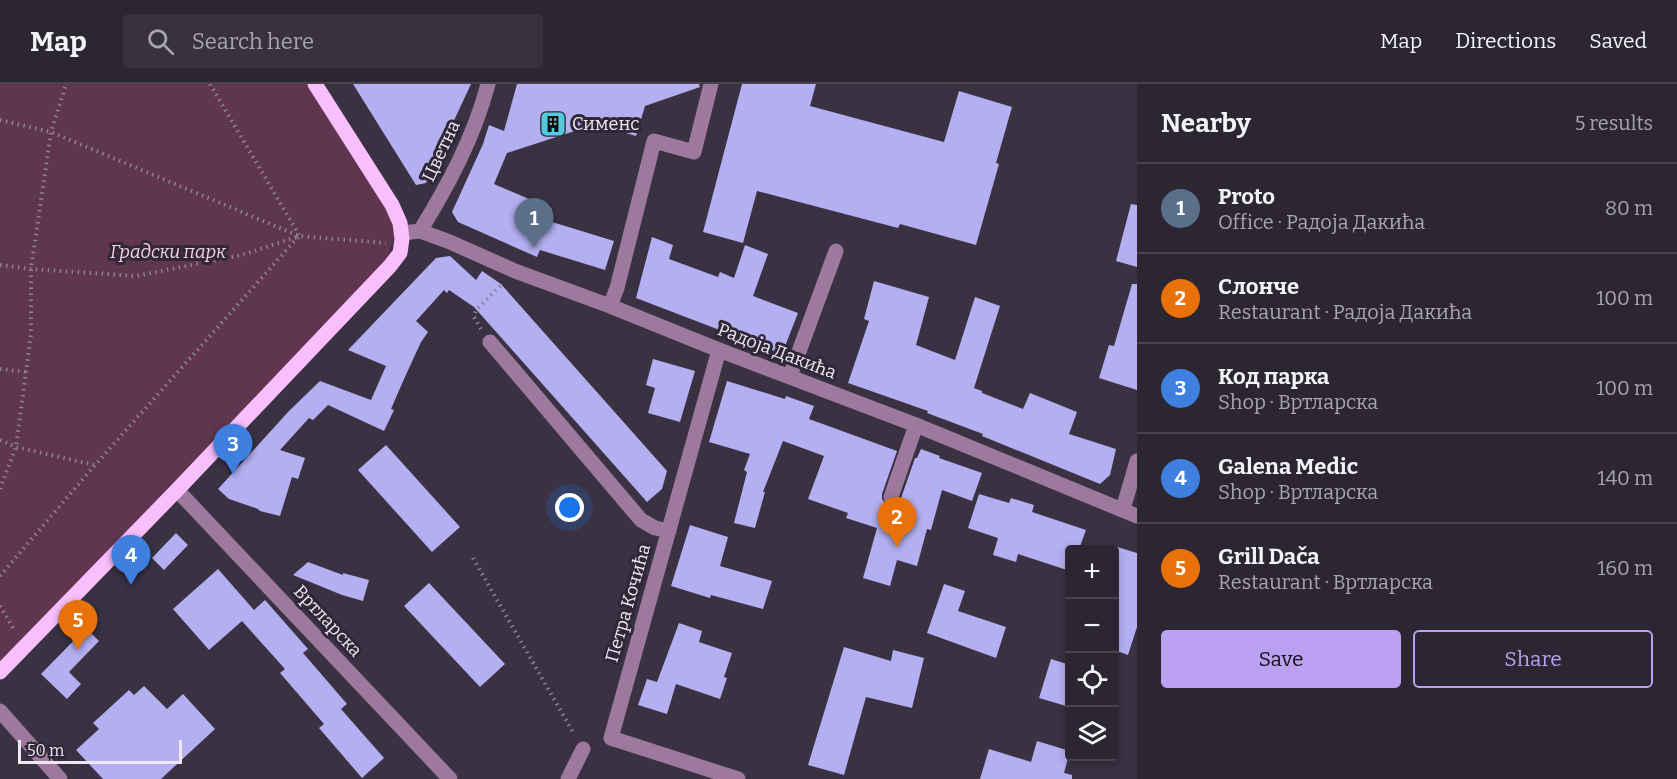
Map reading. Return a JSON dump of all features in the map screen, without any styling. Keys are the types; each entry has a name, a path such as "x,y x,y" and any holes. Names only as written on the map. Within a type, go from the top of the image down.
{"main road":[{"path":"0,672 390,266 401,244 397,214 315,84"}],"street":[{"name":"Цветна","path":"420,231 445,190 470,140 488,84"},
{"path":"610,306 617,288 654,141 694,152 711,84"},
{"name":"Радоја Дакића","path":"401,244 420,231 450,242 515,271 790,376 1130,512"},
{"path":"790,376 836,251"},
{"path":"490,342 641,520 655,528 669,531"},
{"name":"Петра Кочића","path":"719,350 611,738 738,779"},
{"path":"891,497 915,425"},
{"path":"1130,512 1137,461"},
{"name":"Вртларска","path":"177,490 450,779"},
{"path":"0,711 60,779"},
{"path":"568,779 583,749"}],"path":[{"path":"0,489 16,447 31,334 31,268 51,132 66,84"},
{"path":"210,84 299,236"},
{"path":"0,120 51,132 299,236 401,244"},
{"path":"0,265 136,276 242,255 299,236"},
{"path":"0,576 95,465 299,236"},
{"path":"490,342 477,326 474,317 476,310 515,271"},
{"path":"0,369 26,372"},
{"path":"0,440 16,447 95,465"},
{"path":"473,558 583,749"},
{"path":"0,606 25,647"}],"green space":[{"name":"Градски парк","path":"0,84 315,84 379,184 396,232 387,259 0,672"}],"building":[{"path":"353,84 471,84 426,183 416,185"},
{"path":"517,84 699,84 700,87 645,106 636,136 596,124 507,153 494,184 552,209 549,218 553,220 552,222 614,241 605,270 540,250 537,257 458,222 452,212 483,144 489,125 504,131"},
{"path":"742,84 816,84 810,106 944,142 959,91 1012,107 996,163 999,164 976,245 900,224 898,228 757,191 743,243 703,232"},
{"path":"1131,204 1137,205 1137,267 1116,261"},
{"path":"652,237 673,245 669,259 718,277 720,272 734,278 745,245 768,254 753,296 798,313 782,354 636,298"},
{"path":"450,256 476,280 482,271 501,284 667,471 662,489 647,502 474,307 449,290 447,293 444,290 416,321 428,332 404,379 384,431 328,405 313,420 309,418 280,450 305,458 298,479 292,477 280,516 229,499 218,489 289,411 320,381 371,400 386,366 348,350 436,258"},
{"path":"874,281 929,297 916,345 955,360 975,297 1000,306 974,388 1023,409 1030,393 1077,412 1069,434 1116,449 1110,475 1100,484 982,436 983,434 927,413 928,411 848,383 869,321 864,319"},
{"path":"1132,284 1137,284 1137,390 1099,378 1109,345 1114,346"},
{"path":"653,359 695,371 680,422 648,413 655,388 646,385"},
{"path":"727,381 785,399 786,396 814,406 809,419 897,451 882,494 882,499 887,506 893,506 900,501 915,458 921,449 982,473 972,501 942,490 931,530 927,529 917,566 897,560 890,586 863,578 877,528 846,518 848,513 808,499 824,456 783,441 763,492 765,492 755,528 734,523 747,472 744,470 750,454 709,442"},
{"path":"386,445 460,527 432,552 358,470"},
{"path":"979,494 1009,503 1011,498 1034,505 1032,512 1086,530 1080,545 1065,545 1065,569 1018,554 1016,562 993,555 998,538 968,528"},
{"path":"690,525 728,537 720,566 772,581 763,609 711,595 710,598 671,586"},
{"path":"176,533 188,545 164,570 152,558"},
{"path":"1119,548 1137,553 1137,627 1128,655 1119,652"},
{"path":"308,562 343,575 343,573 369,580 363,601 293,575"},
{"path":"218,569 254,610 265,600 308,649 303,653 347,704 341,709 384,758 362,778 319,728 324,724 280,673 285,669 242,621 209,650 173,609"},
{"path":"429,583 505,664 480,687 404,606"},
{"path":"944,584 965,591 958,611 1006,627 996,658 927,633"},
{"path":"679,623 702,631 699,642 732,653 720,699 676,684 667,714 638,705 647,679 657,682"},
{"path":"86,628 99,641 69,672 81,684 67,699 41,674"},
{"path":"844,647 891,661 893,650 924,658 912,708 866,697 844,775 808,765"},
{"path":"1051,659 1065,663 1065,706 1039,698"},
{"path":"144,686 167,709 183,694 215,729 161,779 103,779 76,750 99,729 93,723 129,690 134,695"},
{"path":"1037,741 1065,749 1065,761 1067,761 1064,773 1072,775 1072,779 980,779 989,749 1031,762"}],"place":[{"name":"Сименс","path":"553,124"},
{"name":"Proto","path":"534,248"},
{"name":"Код парка","path":"233,474"},
{"name":"Слонче","path":"897,547"},
{"name":"Galena Medic","path":"131,585"},
{"name":"Grill Dača","path":"78,650"}]}
